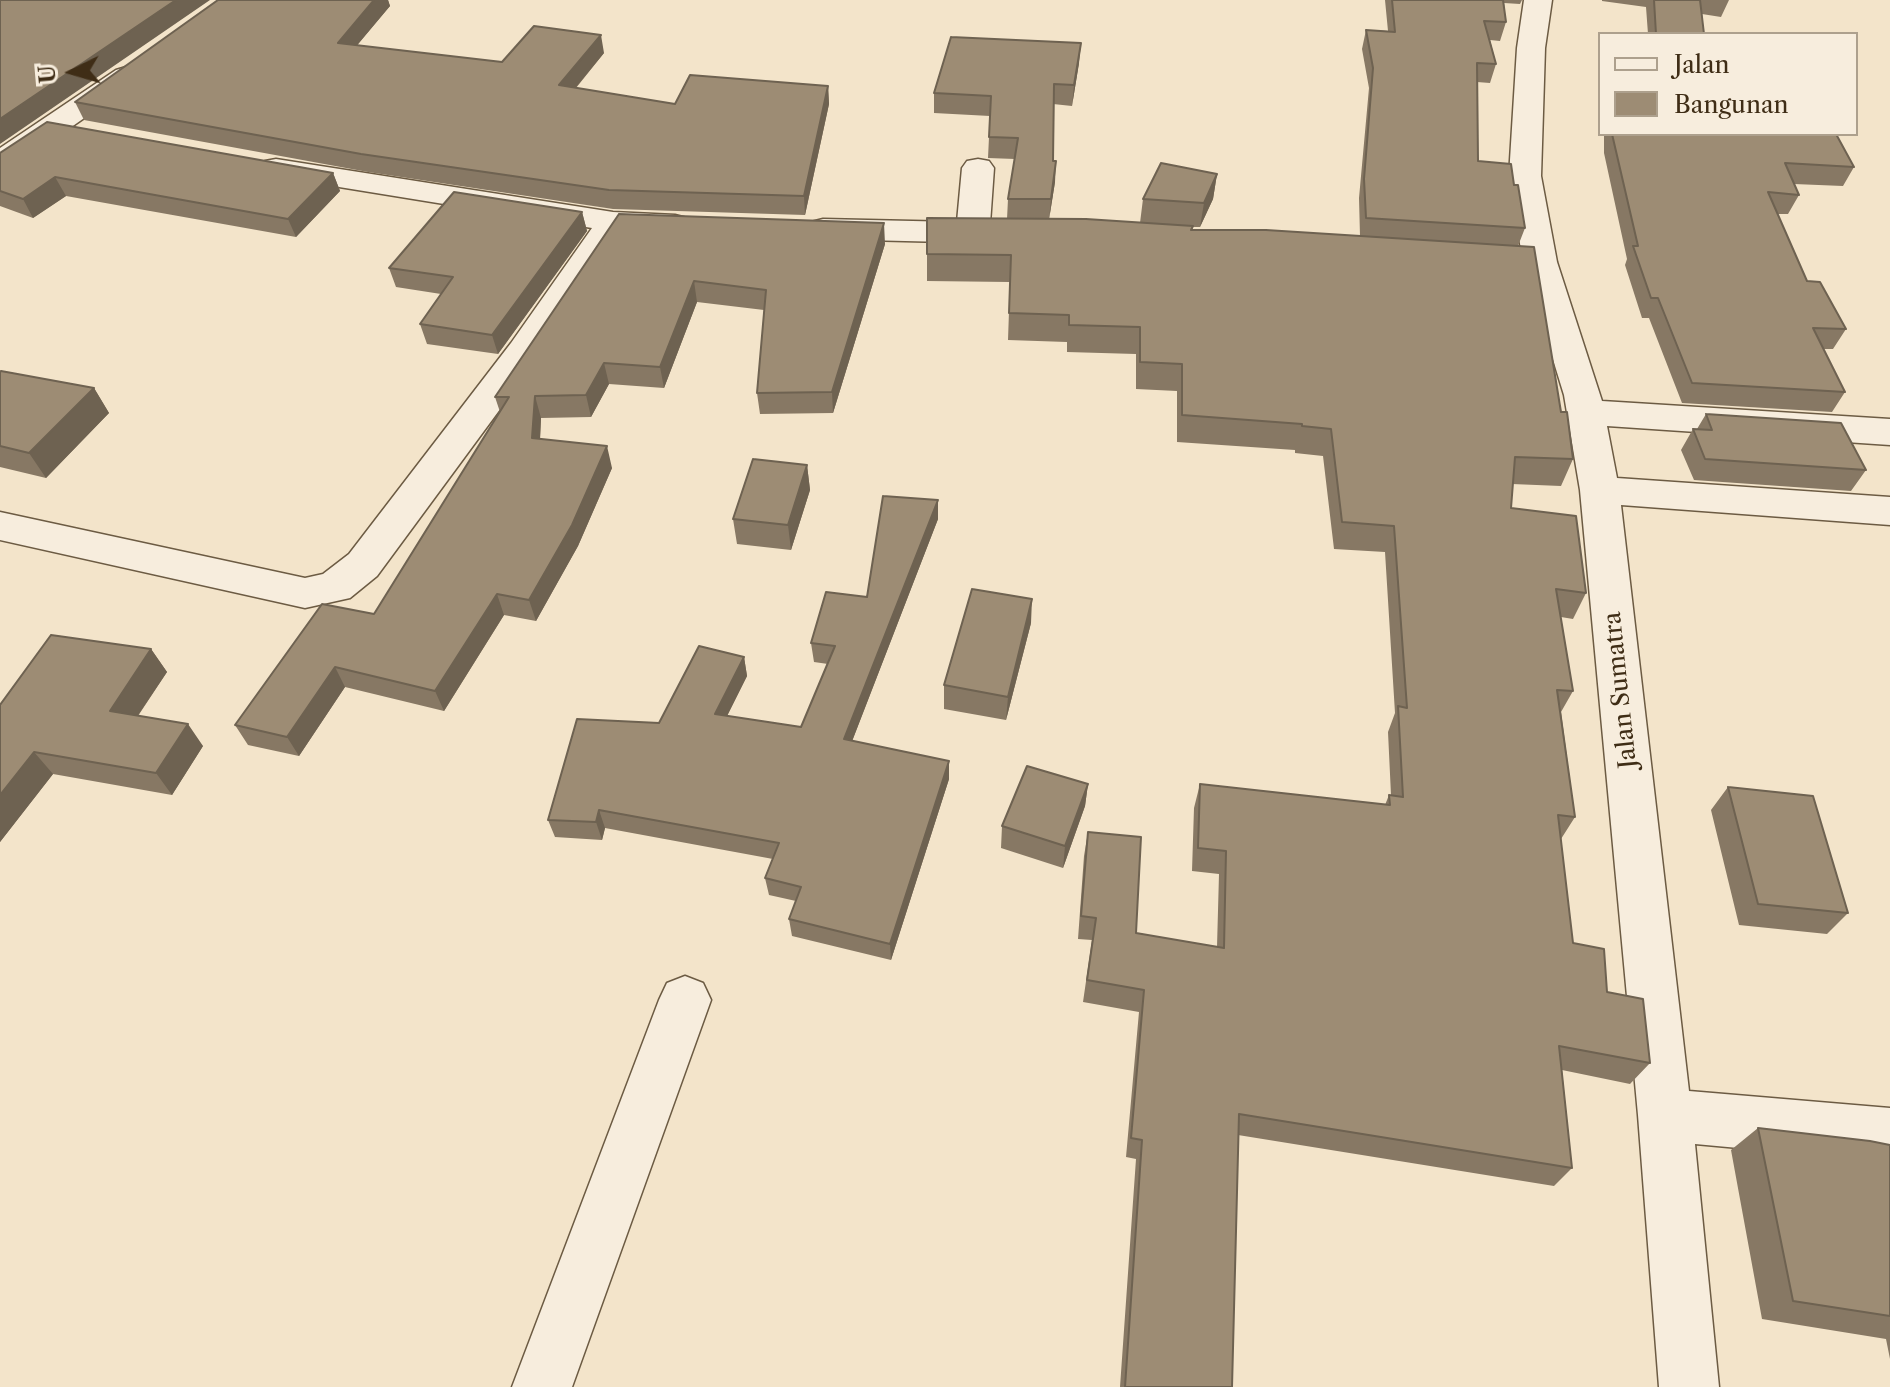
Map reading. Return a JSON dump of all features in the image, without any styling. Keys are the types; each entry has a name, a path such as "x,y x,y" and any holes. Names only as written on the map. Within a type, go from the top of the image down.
{"street":[{"name":"Jalan Sumatra","path":"1538,0 1531,48 1525,261 1585,412 1600,490 1665,1115 1689,1387"},
{"path":"0,162 143,64"},
{"path":"53,127 100,136"},
{"path":"241,162 613,222 702,226"},
{"path":"973,232 978,168"},
{"path":"0,526 305,593 335,587 363,565 524,351 613,222"},
{"path":"792,229 1020,233"},
{"path":"1585,412 1890,432"},
{"path":"1600,490 1890,511"},
{"path":"542,1387 685,1000"},
{"path":"1665,1115 1890,1135"}],"building":[{"path":"0,0 176,0 0,119"},
{"path":"218,0 374,0 338,43 502,62 534,26 601,35 559,85 675,104 690,75 828,86 804,196 609,190 361,154 75,102"},
{"path":"1392,0 1503,0 1506,22 1484,21 1496,64 1477,63 1478,161 1511,164 1525,228 1366,218 1364,179 1373,68 1366,30 1395,32"},
{"path":"1654,0 1700,0 1704,32 1656,32"},
{"path":"951,37 1081,43 1074,85 1054,84 1053,161 1056,161 1051,199 1008,199 1018,138 989,137 991,96 934,93"},
{"path":"47,122 333,173 288,219 55,177 23,199 0,191 0,153"},
{"path":"1612,136 1837,136 1854,167 1785,163 1799,195 1768,192 1807,281 1820,282 1846,329 1813,328 1845,392 1692,383 1658,298 1651,298 1633,246 1638,246"},
{"path":"1161,163 1217,174 1204,203 1143,199"},
{"path":"454,192 582,212 492,335 420,324 453,277 389,268"},
{"path":"619,214 884,223 832,392 757,393 766,290 694,281 660,367 604,363 586,395 535,396 532,438 607,446 572,525 529,600 497,594 435,691 335,667 287,737 235,725 322,604 374,614 509,397 495,397"},
{"path":"927,218 1086,219 1193,226 1191,230 1266,230 1534,247 1561,412 1567,412 1573,459 1515,457 1511,508 1576,516 1586,593 1556,589 1573,691 1557,690 1575,817 1558,815 1573,943 1604,949 1607,992 1643,999 1650,1063 1559,1046 1572,1168 1239,1114 1232,1387 1125,1387 1142,1140 1131,1138 1144,990 1087,980 1096,918 1081,916 1088,832 1141,837 1136,933 1224,948 1226,851 1198,848 1200,784 1390,805 1389,795 1403,797 1398,706 1407,708 1394,526 1342,522 1331,429 1182,415 1182,364 1140,362 1140,327 1069,325 1069,315 1009,313 1011,255 927,254"},
{"path":"1,371 94,388 29,453 0,446"},
{"path":"1706,414 1841,423 1866,470 1705,459 1693,429 1712,430"},
{"path":"753,459 807,465 788,525 733,519"},
{"path":"883,496 938,500 844,739 949,761 890,944 789,919 801,887 765,878 779,843 599,810 596,822 548,820 577,719 659,723 699,646 744,657 715,714 801,727 835,646 811,643 826,592 867,597"},
{"path":"972,589 1032,599 1008,697 944,685"},
{"path":"51,635 151,649 110,711 188,724 156,773 34,752 0,795 0,705"},
{"path":"1027,766 1088,784 1065,846 1002,826"},
{"path":"1728,787 1813,796 1848,913 1758,904"},
{"path":"1758,1128 1890,1145 1890,1316 1793,1301"}]}
